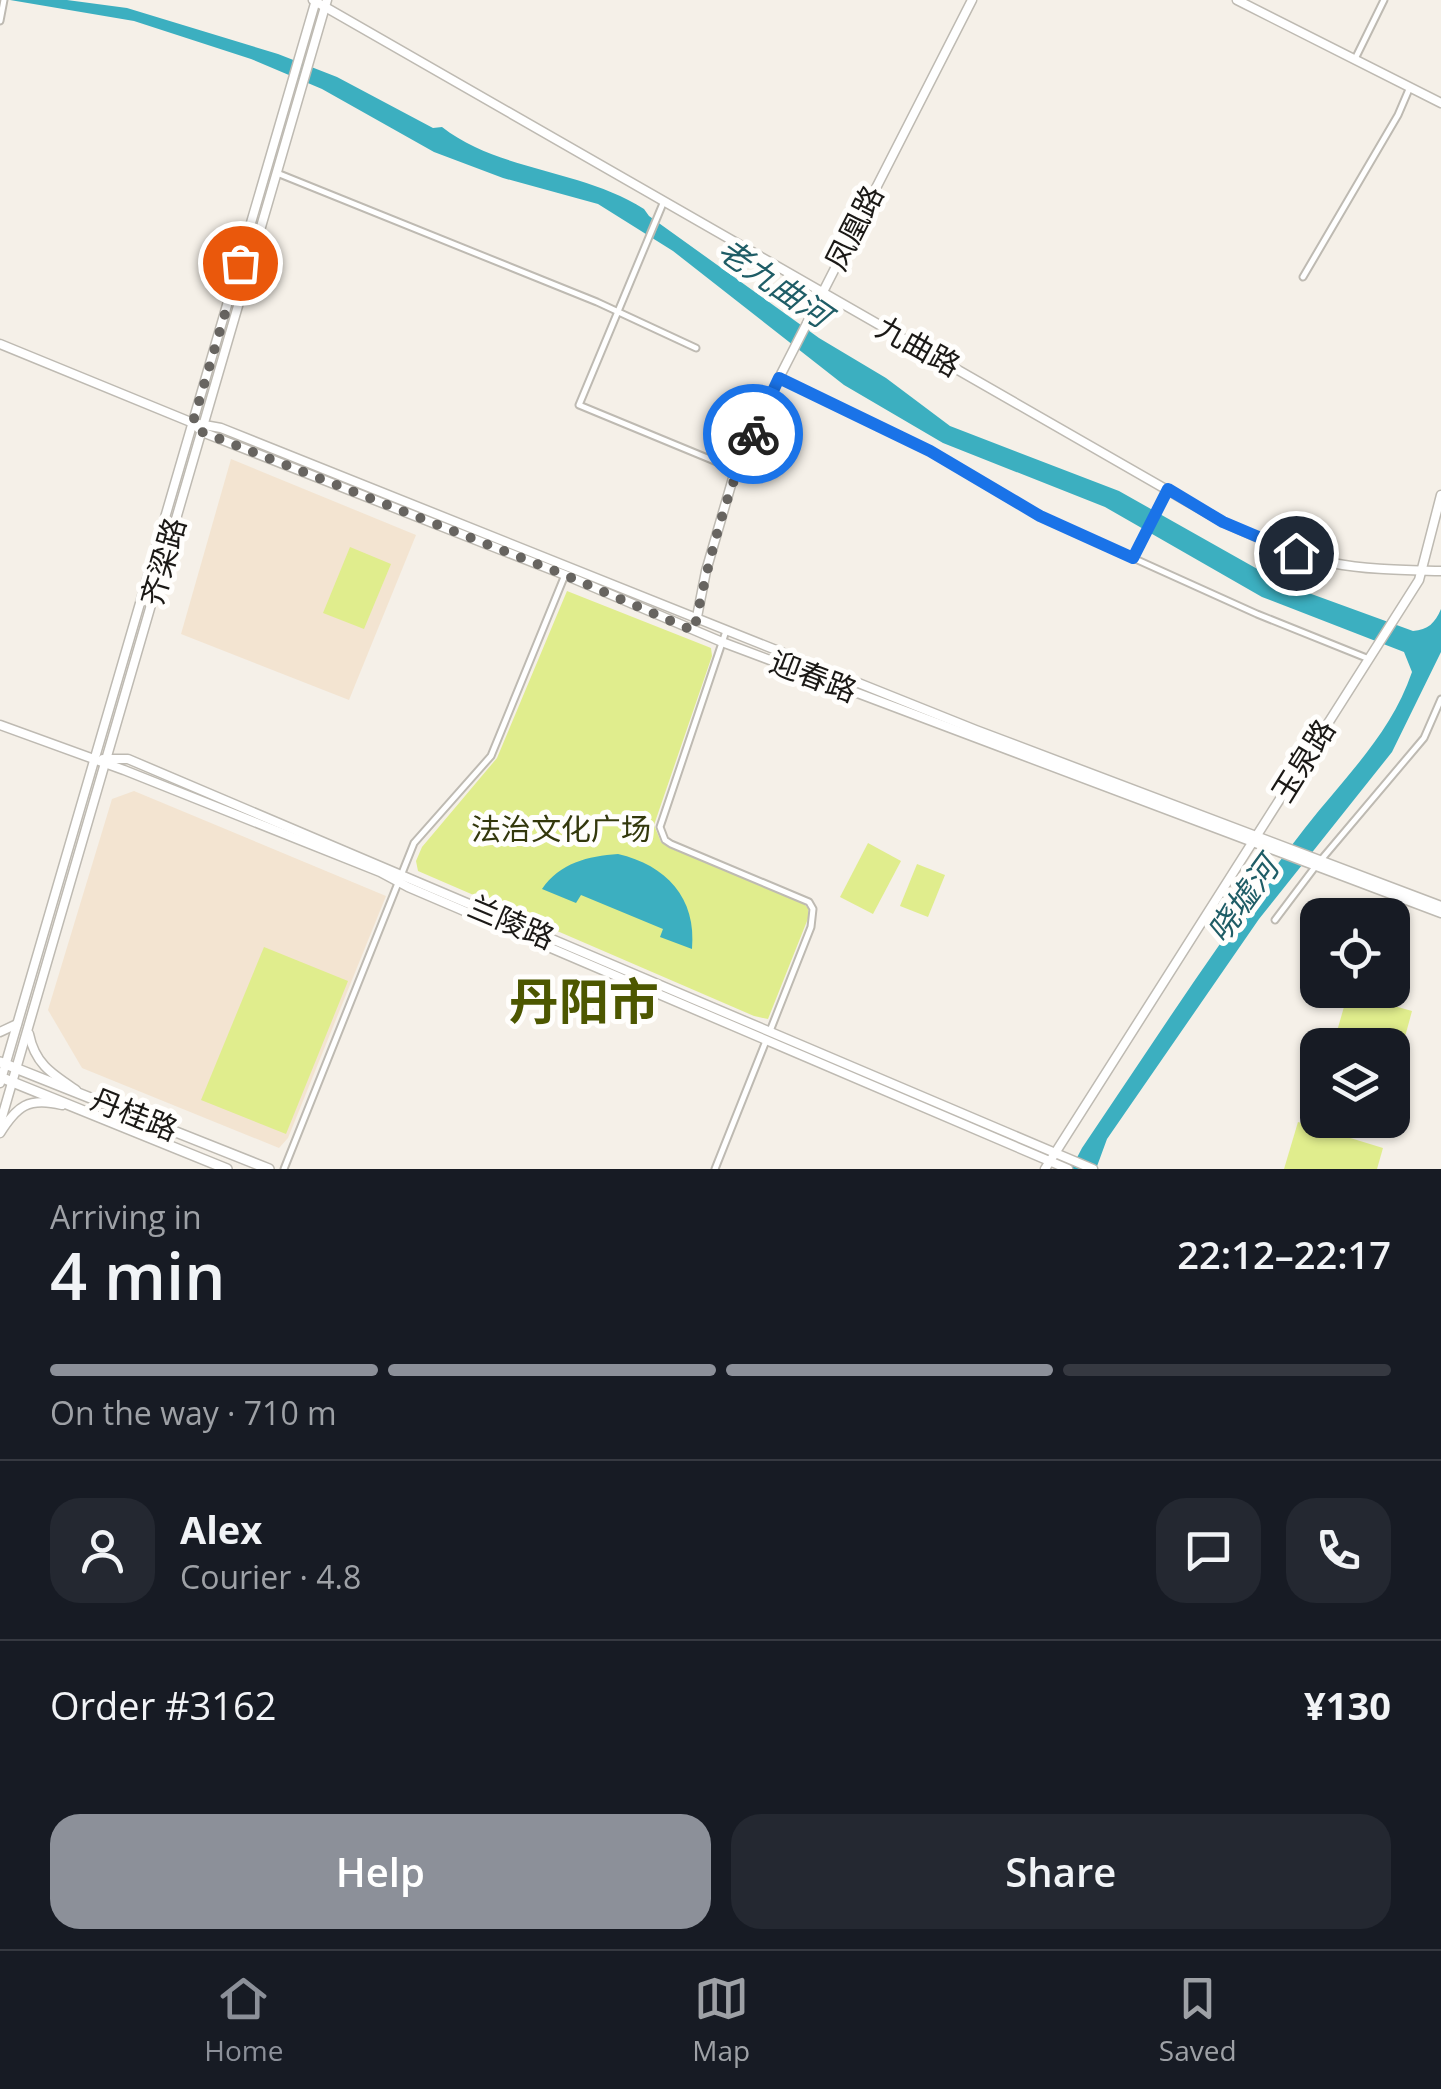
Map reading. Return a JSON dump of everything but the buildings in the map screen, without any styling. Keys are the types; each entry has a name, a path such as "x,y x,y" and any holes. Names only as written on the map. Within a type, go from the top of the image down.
{"main road":[{"name":"丹桂路","path":"3,1063 268,1169"},
{"name":"丹桂路","path":"0,1079 227,1169"}],"street":[{"name":"凤凰路","path":"694,631 706,570 733,478 779,378 972,0"},
{"path":"1237,0 1441,103"},
{"path":"1354,60 1384,0"},
{"path":"0,21 4,1"},
{"name":"九曲路","path":"315,1 1223,522 1296,553 1366,568 1441,571"},
{"name":"齐梁路","path":"0,1079 315,1"},
{"name":"齐梁路","path":"0,1124 326,4"},
{"path":"1303,276 1398,115 1410,87"},
{"path":"277,173 597,302 696,348"},
{"path":"664,202 579,405 717,462"},
{"path":"248,234 258,238"},
{"name":"迎春路","path":"0,344 1281,850 1441,906"},
{"path":"779,378 930,451 1040,516 1256,614 1369,659"},
{"path":"1133,558 1168,489"},
{"name":"玉泉路","path":"1050,1161 1396,617 1423,570 1441,495"},
{"path":"284,1169 414,843 491,756 567,571"},
{"name":"迎春路","path":"567,571 722,642 1254,839"},
{"path":"714,1169 813,918 809,902 671,844 660,828 726,631"},
{"path":"1275,920 1314,862 1424,738 1441,699"},
{"name":"兰陵路","path":"0,725 94,761 106,761 400,878 1050,1161 1093,1169"},
{"name":"迎春路","path":"1314,862 1441,913"},
{"path":"0,1032 17,1024"},
{"path":"28,1030 32,1049 47,1071 84,1095"},
{"path":"0,1132 13,1111 22,1106 51,1102 73,1108"}],"shaded area":[{"path":"231,459 416,535 349,700 181,634"},
{"path":"134,791 386,896 288,1138 279,1148 82,1068 48,1010 112,799"}],"green space":[{"path":"350,547 391,564 364,629 323,613"},
{"name":"法治文化广场","path":"567,591 711,648 712,656 654,825 661,842 670,848 801,901 808,908 809,916 768,1019 418,871 416,861 422,847 497,758"},
{"path":"868,843 901,861 873,914 840,897"},
{"path":"917,864 945,875 928,917 900,906"},
{"path":"264,947 348,981 286,1134 201,1100"},
{"path":"1344,1008 1412,1011 1407,1028 1338,1028"},
{"path":"1298,1122 1300,1138 1350,1138 1383,1148 1377,1169 1284,1169"}],"water":[{"path":"10,0 67,0 127,8 278,54 337,77 489,153 620,196 644,209 819,338 886,378 950,426 1119,491 1284,584 1413,631 1430,625 1441,609 1441,652 1392,752 1259,919 1107,1139 1096,1169 1071,1169 1247,906 1392,716 1412,672 1404,652 1262,597 1105,507 943,443 844,385 673,251 598,204 503,178 434,152 322,89 251,59 134,21"},
{"path":"618,854 651,866 675,886 689,914 692,949 660,937 663,929 581,895 576,903 542,889 557,873 576,862"}],"way so far":[{"path":"240,263 193,422 202,432 565,575 694,631 706,570 733,478 753,434"}],"district":[{"name":"丹阳市","path":"584,1002"}],"route":[{"path":"753,434 779,378 930,451 1040,516 1133,558 1168,489 1223,522 1296,553"}],"water label":[{"name":"老九曲河","path":"774,283"},
{"name":"哓墟河","path":"1243,900"}]}
